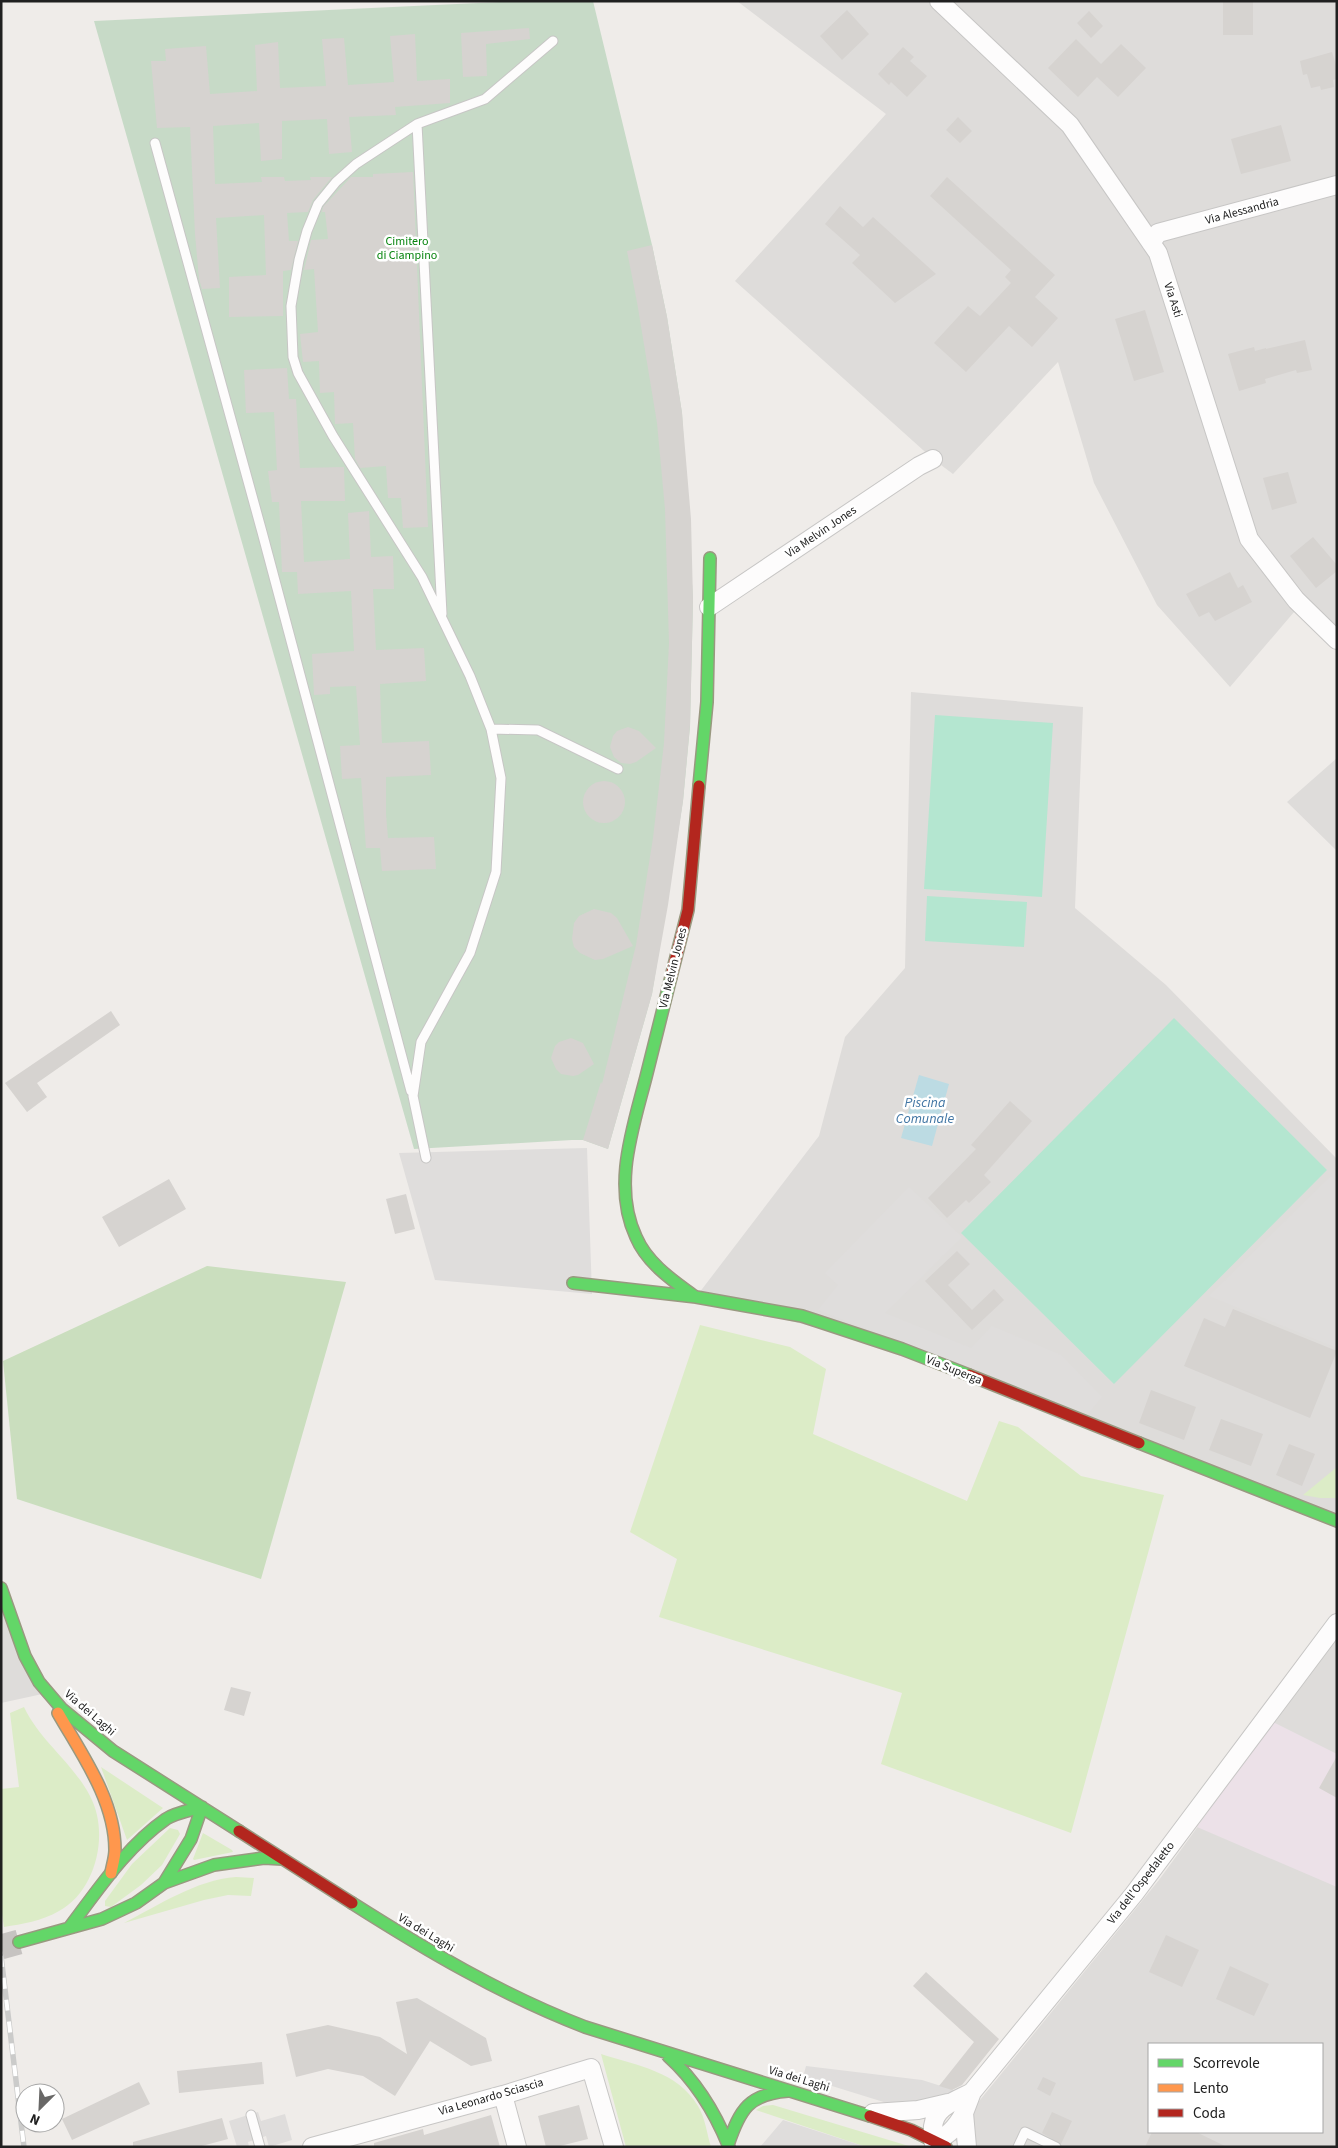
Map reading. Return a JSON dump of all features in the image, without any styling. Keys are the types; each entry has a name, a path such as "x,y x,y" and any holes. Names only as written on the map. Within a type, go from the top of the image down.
{"main road":[{"name":"Via Melvin Jones","path":"696,1297 656,1267 640,1246 630,1226 624,1186 626,1156 688,910 707,702 710,558"},
{"name":"Via Superga","path":"573,1283 696,1297 802,1316 902,1349 1170,1456 1328,1512 1337,1521"},
{"name":"Via dei Laghi","path":"1,1588 34,1673 47,1693 78,1724 113,1751 399,1933 503,1992 543,2011 585,2027 793,2091 911,2130 939,2144"},
{"path":"47,1693 102,1794 110,1815 115,1837 115,1853 111,1873"},
{"path":"69,1928 111,1873 136,1846 167,1818 202,1808"},
{"path":"164,1883 191,1839 202,1808"},
{"path":"19,1942 102,1919 136,1903 164,1883 214,1865 264,1858 282,1859"},
{"path":"662,2051 694,2080 710,2105 728,2146"},
{"path":"710,2105 713,2086 720,2076 730,2073 743,2098 728,2146"},
{"path":"743,2098 793,2091"}],"street":[{"name":"Via Asti","path":"939,1 1070,125 1158,253 1249,539 1296,600 1337,640"},
{"name":"Via Alessandria","path":"1151,243 1158,233 1337,186"},
{"name":"Via Melvin Jones","path":"709,607 918,466 933,459"},
{"name":"Via dell'Ospedaletto","path":"960,2107 1134,1894 1337,1623"},
{"name":"Via Leonardo Sciascia","path":"312,2147 503,2095 591,2068 614,2147"},
{"path":"503,2095 517,2147"},
{"path":"860,2114 938,2107 960,2107"},
{"path":"939,2144 931,2127 934,2117 960,2107"},
{"path":"960,2107 967,2147"}],"lane":[{"path":"413,1096 421,1042 470,953 496,872 500,778 491,728 470,676 443,619 422,577 310,396 298,373 293,357 291,306 299,260 307,231 318,204 336,182 351,168 417,124 485,99 552,41"},
{"path":"417,124 443,619"},
{"path":"155,143 265,542 413,1096 426,1158"},
{"path":"491,728 538,730 618,769"},
{"path":"251,2115 260,2147"},
{"path":"1018,2147 1025,2132 1056,2147"}],"shaded area":[{"path":"737,1 1337,1 1337,640 1300,605 1230,687 1157,605 1094,483 1058,362 953,474 933,459 735,281 886,114"},
{"path":"911,692 1083,707 1075,908 1166,985 1337,1159 1337,1518 901,1349 696,1297 819,1136 845,1037 905,968"},
{"path":"1337,758 1337,851 1287,802"},
{"path":"587,1148 592,1294 435,1280 399,1153"},
{"path":"1331,1176 1337,1182 1337,1348 1209,1296"},
{"path":"909,1187 962,1237 885,1313 971,1348 992,1326 1061,1355 1102,1397 1087,1415 818,1310 838,1285 825,1273"},
{"path":"1,1588 47,1693 1,1703"},
{"path":"1337,1635 1337,2147 968,2147 949,2138 1159,1880"},
{"path":"1273,1722 1337,1754 1337,1887 1197,1827"},
{"path":"806,2066 922,2080 957,2091 915,2103 890,2104 803,2077"},
{"path":"258,2112 261,2121 285,2114 292,2140 269,2147 266,2136 248,2142 249,2147 237,2147 229,2121"},
{"path":"783,2120 866,2147 760,2147"}],"green space":[{"name":"Cimitero di Ciampino","path":"519,1 593,1 652,245 667,317 682,413 693,600 690,727 683,801 652,994 608,1149 583,1140 572,1140 414,1149 94,21"},
{"path":"935,715 1053,723 1042,897 924,889"},
{"path":"927,896 1027,902 1024,947 925,941"},
{"path":"1174,1018 1327,1170 1114,1384 961,1233"},
{"path":"207,1266 346,1282 261,1579 17,1499 3,1361"},
{"path":"700,1325 790,1347 826,1369 813,1434 967,1501 999,1421 1018,1427 1081,1476 1164,1495 1071,1833 881,1764 902,1693 659,1617 677,1559 630,1532"},
{"path":"1337,1467 1337,1498 1303,1495"},
{"path":"24,1707 39,1731 75,1773 90,1796 96,1811 99,1843 96,1860 90,1876 72,1902 46,1917 32,1922 4,1927 1,1908 1,1789 19,1787 10,1713"},
{"path":"101,1767 163,1808 127,1840"},
{"path":"170,1828 178,1830 180,1834 162,1865 141,1885 111,1907 105,1906 105,1901 132,1864"},
{"path":"203,1833 232,1850 233,1852 194,1860"},
{"path":"236,1877 254,1878 251,1896 228,1895 204,1900 124,1923 192,1888 221,1879"},
{"path":"601,2054 656,2071 679,2085 698,2106 711,2147 626,2147"},
{"path":"773,2105 912,2147 866,2147 756,2110 763,2106"}],"water":[{"name":"Piscina Comunale","path":"919,1075 949,1084 932,1146 901,1138"}],"building":[{"path":"1223,1 1253,1 1253,35 1223,35"},
{"path":"847,10 869,34 842,60 820,36"},
{"path":"1089,11 1103,26 1091,38 1077,23"},
{"path":"529,28 530,39 486,44 487,76 463,77 461,33"},
{"path":"415,34 417,81 450,79 450,103 395,107 396,115 349,117 352,152 329,154 327,119 282,121 282,159 261,161 259,123 213,126 215,184 262,182 261,177 284,177 285,181 311,180 310,177 332,177 313,200 308,212 287,213 289,241 298,241 291,270 283,271 283,316 229,317 229,277 266,275 264,215 216,218 220,288 202,289 199,279 195,234 190,127 157,128 151,61 166,61 165,49 206,46 210,94 257,91 255,45 278,42 280,88 326,86 322,39 344,38 348,85 394,82 390,36"},
{"path":"1076,39 1101,64 1121,44 1146,68 1118,97 1097,77 1078,97 1048,68"},
{"path":"903,47 914,57 910,61 927,76 907,97 891,82 889,85 878,74"},
{"path":"1332,52 1337,68 1337,79 1333,80 1334,87 1321,90 1320,86 1311,88 1307,74 1303,75 1300,61"},
{"path":"958,117 972,131 960,143 946,130"},
{"path":"1281,125 1291,161 1241,174 1231,139"},
{"path":"413,172 428,527 403,528 401,498 388,498 386,466 360,468 355,459 353,423 335,424 334,392 320,393 319,361 303,362 300,334 318,332 314,269 304,270 311,240 328,239 325,212 322,212 323,207 351,177 373,177 373,174"},
{"path":"947,177 1055,275 1035,297 1058,318 1032,347 1009,326 966,372 934,343 968,306 980,316 1011,283 1005,277 1011,270 930,196"},
{"path":"840,206 863,227 873,217 936,274 895,303 852,263 860,255 825,224"},
{"path":"652,245 667,317 682,413 691,519 693,600 690,725 683,801 668,905 652,994 608,1149 583,1140 601,1082 602,1084 636,945 653,838 664,743 669,643 665,509 657,423 627,251"},
{"path":"1145,310 1164,372 1134,381 1115,319"},
{"path":"1305,340 1312,370 1297,373 1296,370 1265,379 1266,383 1239,391 1228,354 1254,347 1255,351"},
{"path":"287,368 289,399 296,399 300,468 344,467 345,501 301,501 304,562 350,559 348,513 369,511 371,557 393,556 394,589 373,589 376,650 424,648 426,681 380,684 382,743 429,741 431,775 386,777 386,814 388,838 434,837 436,869 382,871 380,848 366,848 361,778 342,779 340,746 360,745 356,686 330,687 330,694 314,695 312,654 354,651 351,591 298,594 297,572 282,572 279,502 272,502 268,471 277,470 274,412 246,413 244,370"},
{"path":"1288,472 1297,503 1272,510 1263,478"},
{"path":"1313,537 1337,565 1337,571 1316,588 1290,556"},
{"path":"1230,572 1238,588 1243,585 1252,602 1215,621 1209,612 1199,617 1186,594"},
{"path":"628,727 639,731 656,748 630,764 621,763 614,757 610,747 613,736 617,731"},
{"path":"604,781 619,787 625,802 619,817 604,823 589,817 583,802 589,787"},
{"path":"594,909 611,913 617,918 633,946 603,959 595,960 580,953 574,947 572,939 574,923 579,916"},
{"path":"111,1011 120,1025 37,1083 47,1097 27,1112 5,1083"},
{"path":"571,1038 583,1043 594,1064 578,1075 573,1076 561,1074 556,1069 551,1058 555,1046 559,1042"},
{"path":"1010,1101 1032,1121 984,1175 991,1182 969,1203 966,1200 947,1218 928,1198 976,1149 971,1145"},
{"path":"169,1179 186,1209 119,1247 102,1217"},
{"path":"406,1194 415,1229 395,1234 386,1199"},
{"path":"957,1251 970,1264 948,1285 972,1310 994,1289 1004,1300 972,1330 925,1281"},
{"path":"1233,1309 1337,1351 1310,1418 1184,1366 1204,1318 1225,1327"},
{"path":"1151,1390 1196,1407 1184,1440 1139,1423"},
{"path":"1221,1419 1263,1434 1251,1466 1209,1450"},
{"path":"1289,1444 1315,1454 1302,1486 1276,1475"},
{"path":"231,1687 251,1692 244,1716 224,1710"},
{"path":"1337,1756 1337,1798 1319,1788"},
{"path":"1166,1935 1199,1950 1182,1987 1149,1972"},
{"path":"1230,1966 1269,1984 1254,2016 1216,1999"},
{"path":"926,1972 999,2039 962,2085 952,2090 939,2086 974,2042 913,1986"},
{"path":"417,1998 486,2038 492,2061 471,2066 430,2041 395,2096 363,2076 328,2069 296,2077 286,2034 328,2025 380,2037 407,2054 396,2002"},
{"path":"262,2062 264,2084 179,2093 177,2071"},
{"path":"1043,2077 1056,2083 1050,2096 1037,2089"},
{"path":"139,2082 150,2104 72,2140 65,2125 65,2118"},
{"path":"579,2105 588,2139 556,2147 546,2147 538,2116"},
{"path":"1052,2112 1072,2121 1061,2144 1042,2133"},
{"path":"491,2115 500,2147 374,2147 374,2143 423,2129 424,2135"},
{"path":"222,2118 228,2139 198,2147 133,2147 133,2142"},
{"path":"1152,2133 1198,2133 1227,2147 1145,2147"}],"tunnel":[{"path":"1,1947 19,1942"}],"railway":[{"path":"1,1956 24,2147"}],"traffic: fast":[{"path":"699,786 707,702 710,558"},
{"path":"671,977 631,1137 625,1177 626,1198 629,1218 636,1237 647,1255 653,1263 677,1284 694,1296"},
{"path":"573,1283 696,1297 802,1316 902,1349 969,1375"},
{"path":"1139,1443 1337,1521"},
{"path":"1,1588 25,1656 39,1682 62,1709 113,1751 239,1831"},
{"path":"164,1883 191,1839 202,1807"},
{"path":"69,1928 113,1870 138,1842 166,1819 202,1807"},
{"path":"19,1942 102,1919 136,1903 164,1883 214,1865 264,1858 282,1859"},
{"path":"352,1903 465,1971 524,2001 585,2027 870,2116"},
{"path":"668,2056 688,2076 704,2098 718,2122 729,2147"},
{"path":"728,2145 737,2122 748,2106 764,2096 788,2091"}],"traffic: slow":[{"path":"58,1713 96,1778 109,1813 114,1831 115,1850 111,1873"}],"traffic: jam":[{"path":"671,977 688,910 699,786"},
{"path":"969,1375 1139,1443"},
{"path":"239,1831 352,1903"},
{"path":"870,2116 911,2130 946,2147"}]}
